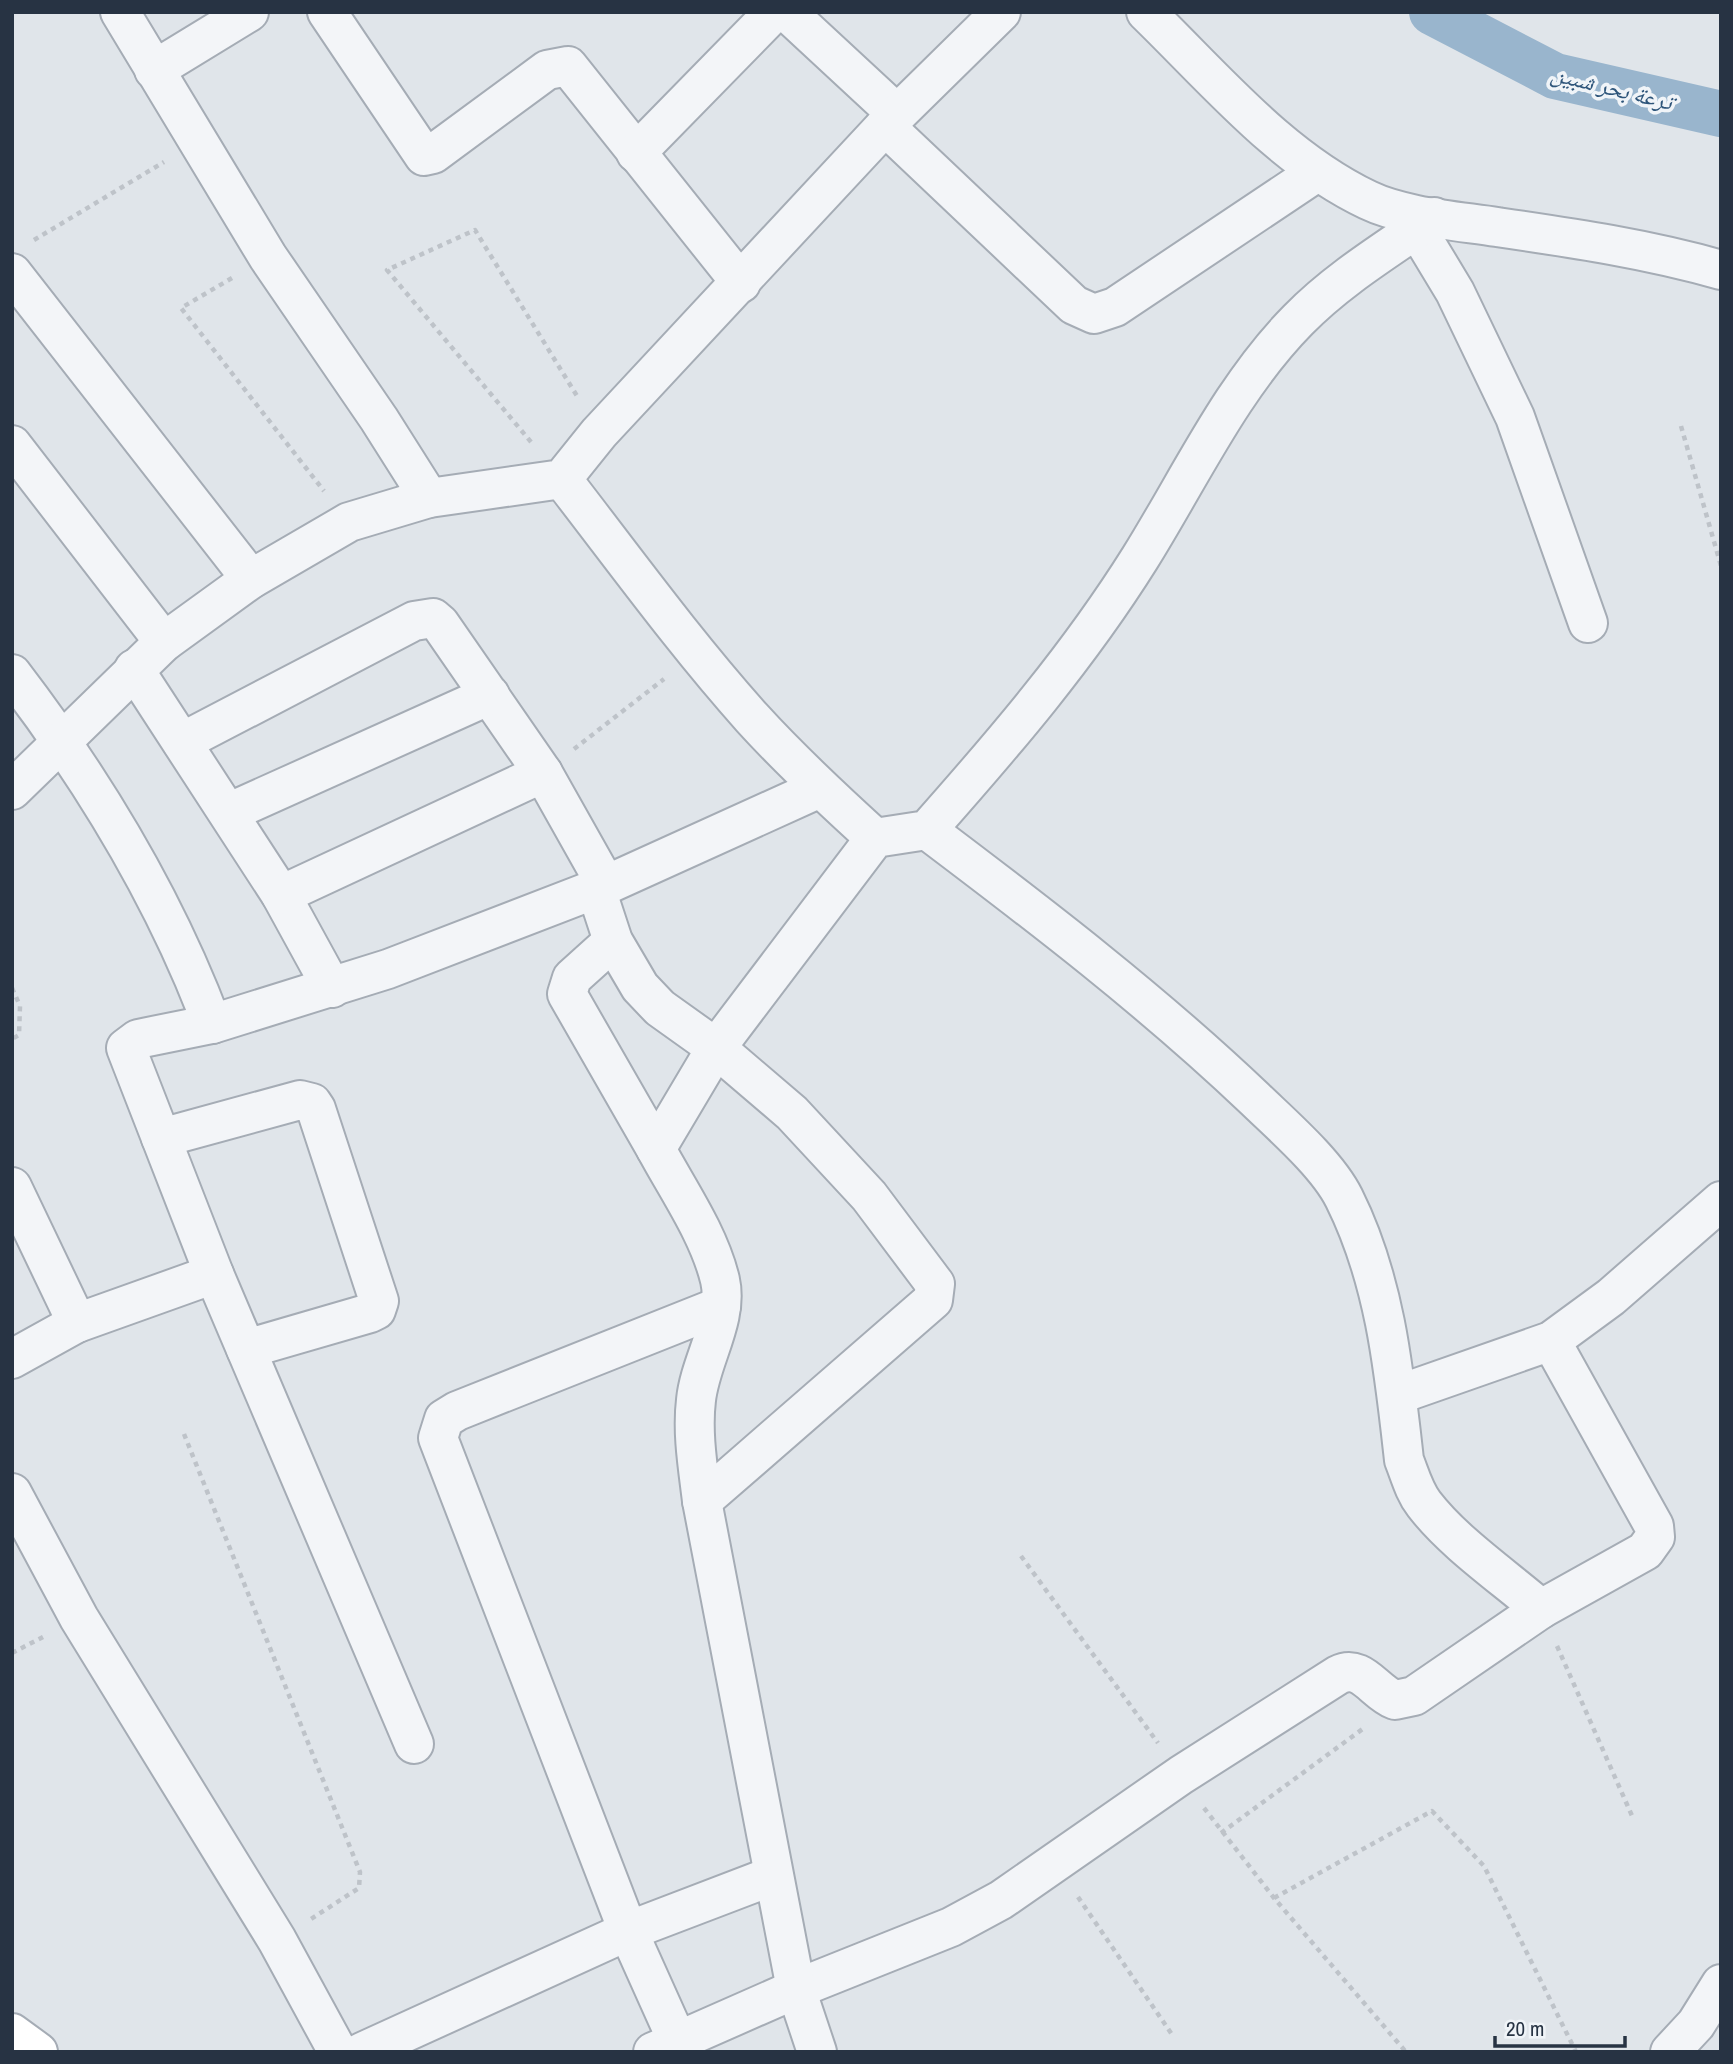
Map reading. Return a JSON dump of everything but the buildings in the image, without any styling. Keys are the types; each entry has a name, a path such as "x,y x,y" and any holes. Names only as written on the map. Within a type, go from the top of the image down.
{"main road":[{"path":"12,2033 38,2052"}],"street":[{"path":"120,12 196,143 268,257 380,419 429,498"},
{"path":"154,70 249,12"},
{"path":"327,12 424,156 433,155 547,70 562,65 574,70 636,153 741,283"},
{"path":"636,153 774,12"},
{"path":"787,12 1074,305 1094,314 1115,307 1317,172"},
{"path":"12,790 164,642 251,579 349,522 429,498 562,479 599,433 891,120 1001,12"},
{"path":"1146,12 1270,135 1317,172 1370,201 1425,223 1566,237 1721,270"},
{"path":"1425,223 1515,417 1588,623"},
{"path":"656,1149 716,1048 875,838 927,830 1021,724 1074,656 1140,558 1203,450 1264,358 1299,319 1344,280 1425,223"},
{"path":"18,260 251,579"},
{"path":"12,445 164,642"},
{"path":"562,479 697,653 752,718 820,789 875,838"},
{"path":"182,742 427,617 440,624 543,773 601,887 613,941 625,967 660,1008 716,1048 792,1113 869,1196 931,1276 936,1292 933,1300 702,1502"},
{"path":"134,669 230,812 281,895 332,988"},
{"path":"12,674 62,739 172,930 212,1024"},
{"path":"230,812 491,695"},
{"path":"281,895 543,773"},
{"path":"414,1744 214,1275 126,1048 138,1039 212,1024 332,988 601,887 820,789"},
{"path":"927,830 1077,943 1198,1045 1298,1141 1342,1194 1364,1242 1381,1298 1405,1460 1423,1503 1541,1609"},
{"path":"613,941 572,978 567,994 656,1149 711,1253 720,1281 721,1306 696,1399 695,1446 702,1502 772,1876 796,1989 817,2052"},
{"path":"161,1138 300,1100 312,1103 316,1109 379,1301 378,1307 370,1313 246,1349"},
{"path":"12,1187 77,1323"},
{"path":"1397,1395 1551,1341 1611,1297 1721,1201"},
{"path":"12,1359 77,1323 214,1275"},
{"path":"721,1306 457,1411 444,1419 438,1438 628,1931 665,2046 796,1989 951,1927 1001,1900 1181,1775 1344,1672 1358,1673 1389,1698 1402,1700 1414,1696 1541,1609 1645,1551 1655,1537 1654,1526 1551,1341"},
{"path":"15,1507 79,1618 277,1940 338,2052"},
{"path":"362,2052 628,1931 772,1876"},
{"path":"1670,2052 1719,1994"}],"path":[{"path":"18,260 196,143"},
{"path":"562,479 387,270 475,230 599,433"},
{"path":"268,257 181,309 349,522"},
{"path":"1681,426 1721,566"},
{"path":"543,773 697,653"},
{"path":"12,988 20,1006 19,1035 12,1039"},
{"path":"184,1434 360,1872 359,1888 277,1940"},
{"path":"1021,1556 1181,1775"},
{"path":"1541,1609 1633,1818"},
{"path":"1402,1700 1221,1833 1406,2052"},
{"path":"1274,1898 1432,1811 1485,1866 1576,2052"},
{"path":"1055,1865 1173,2036"}],"waterway":[{"name":"ترعة بحر شبين","path":"1432,12 1555,76 1721,114"}]}
